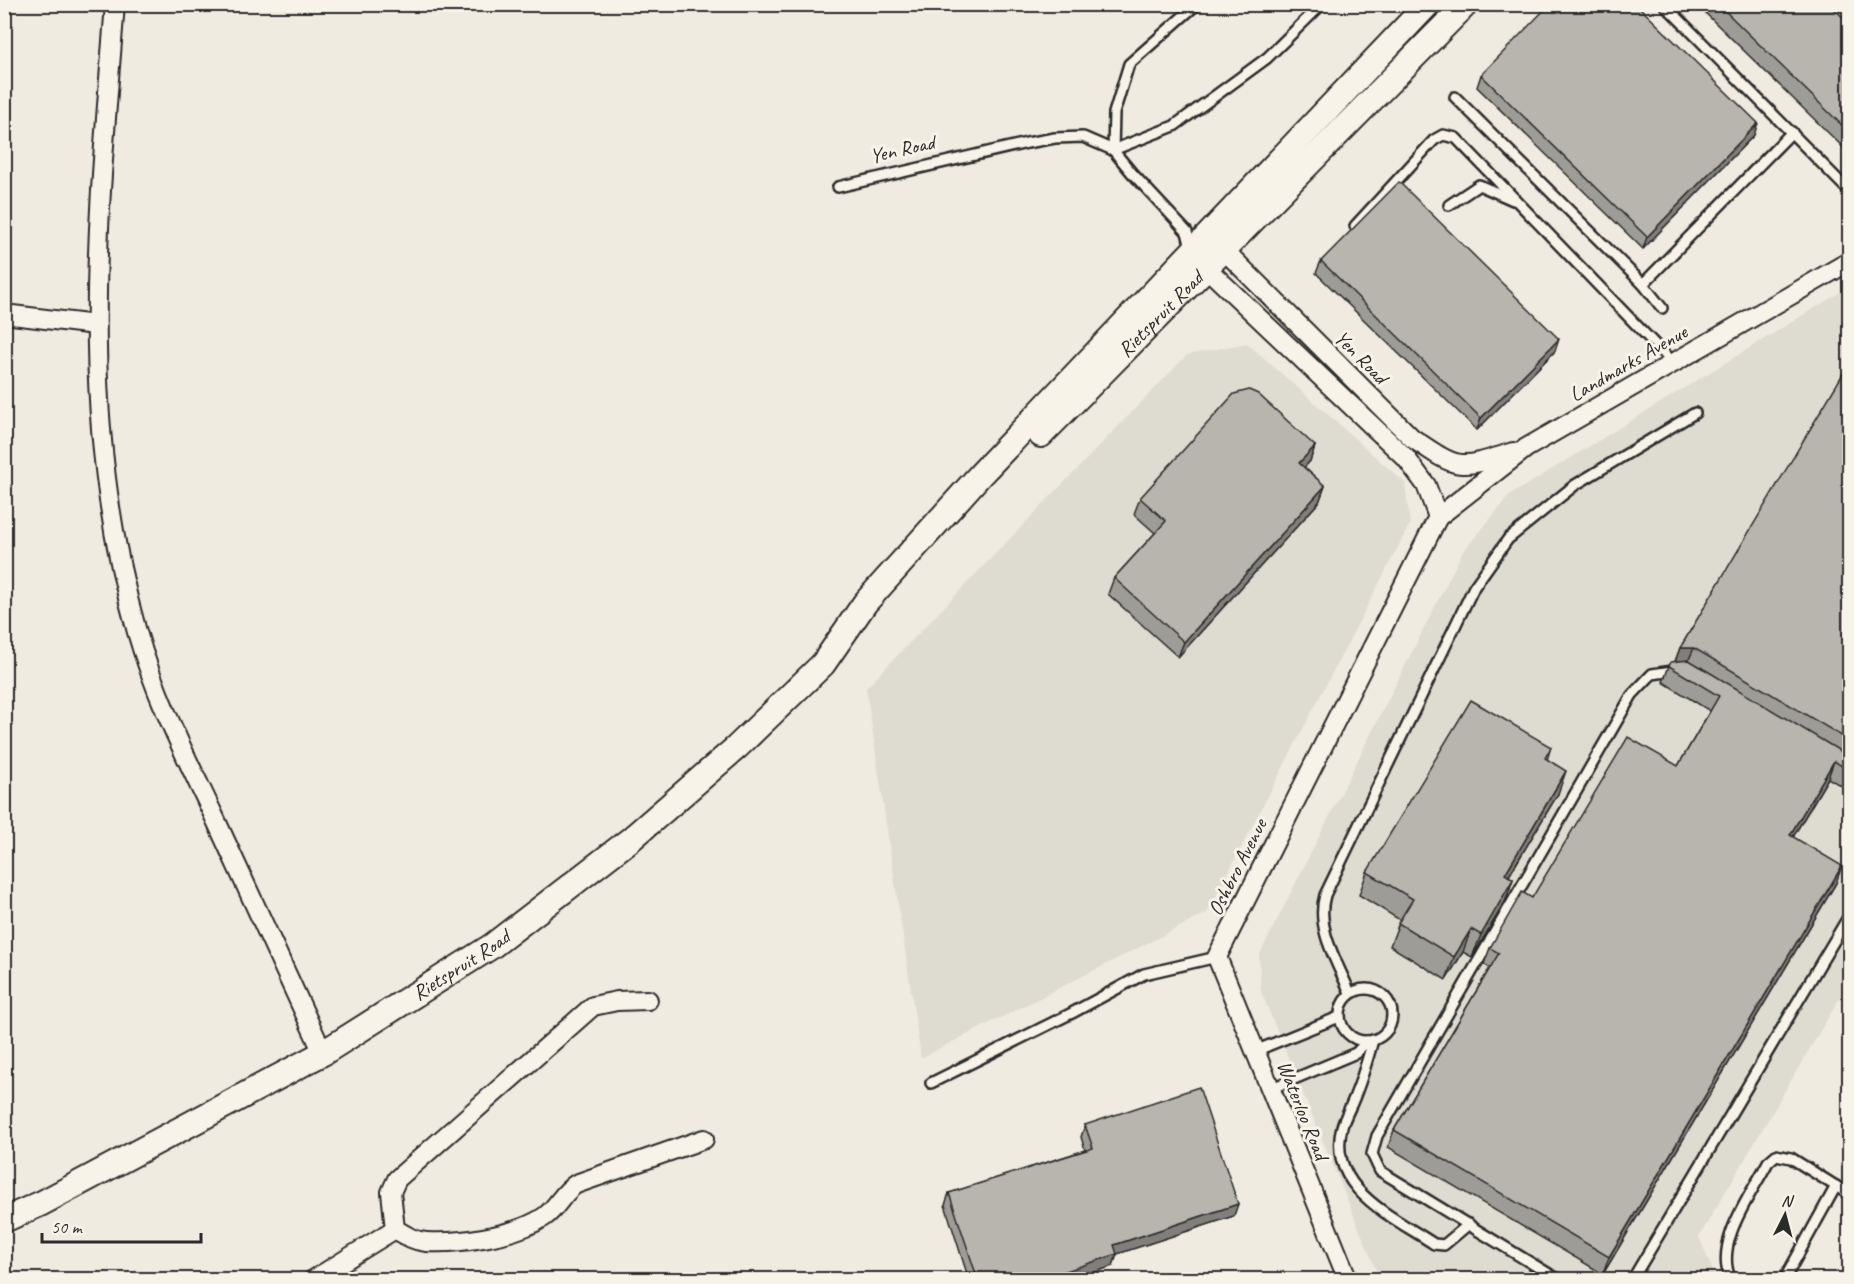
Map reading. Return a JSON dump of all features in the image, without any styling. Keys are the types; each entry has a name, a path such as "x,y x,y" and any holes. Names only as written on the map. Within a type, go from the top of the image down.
{"street":[{"path":"115,4 97,241 96,325 98,424 106,492 119,561 137,634 167,717 323,1053"},
{"name":"Rietspruit Road","path":"1217,243 1428,4"},
{"name":"Rietspruit Road","path":"4,1220 42,1203 323,1053 492,946 631,839 737,747 824,664 853,622 894,591 1030,446 1194,251 1217,243 1466,4"},
{"name":"Yen Road","path":"1217,243 1412,438 1449,463 1467,465 1526,448"},
{"name":"Yen Road","path":"1194,251 1406,458 1426,485 1438,517"},
{"name":"Landmarks Avenue","path":"1438,517 1526,448 1850,261"},
{"path":"4,314 96,325"},
{"name":"Oshbro Avenue","path":"1217,957 1438,517"},
{"name":"Waterloo Road","path":"1217,957 1348,1280"},
{"path":"395,1229 391,1192 397,1179 593,1006 617,1001 648,999"},
{"path":"395,1229 424,1242 466,1241 505,1232 536,1222 547,1215 566,1190 576,1184 704,1139"},
{"path":"313,1280 395,1229"}],"lane":[{"path":"1197,4 1129,64 1114,112 1113,150 1174,126 1267,58 1322,4"},
{"path":"1664,4 1850,192"},
{"path":"1455,97 1643,284 1662,308"},
{"path":"1643,284 1792,132"},
{"path":"1355,226 1434,140 1443,135 1456,138 1673,363"},
{"name":"Yen Road","path":"838,187 1055,138 1083,137 1113,150 1194,251"},
{"path":"1449,205 1479,185 1518,202"},
{"path":"1194,251 1217,243"},
{"path":"1350,993 1322,926 1322,907 1325,895 1474,587 1508,539 1567,492 1695,412"},
{"path":"1559,1280 1380,1171 1372,1154 1377,1136 1632,695 1652,674 1684,670 1694,676"},
{"path":"1632,1280 1850,914"},
{"path":"931,1083 1072,1013 1144,974 1217,957"},
{"path":"1270,1089 1356,1053 1370,1041 1381,1037 1391,1024 1393,1016 1388,1000 1374,990 1358,990 1350,993 1344,1000 1340,1017 1341,1025 1352,1037 1370,1041"},
{"path":"1255,1051 1340,1017"},
{"path":"1370,1041 1357,1091 1342,1126 1339,1142 1342,1168 1359,1192 1434,1244 1444,1245 1469,1224"},
{"path":"1731,1280 1725,1261 1728,1239 1768,1162 1776,1155 1791,1158 1850,1195"},
{"path":"1784,1280 1836,1186"}],"shaded area":[{"path":"1849,287 1849,982 1699,1237 1716,1279 1380,1279 1261,992 1259,956 1462,553 1510,495"},
{"path":"1247,343 1405,483 1410,524 1207,913 921,1058 866,688 1187,355"}],"building":[{"path":"1550,4 1636,4 1758,123 1647,237 1481,75"},
{"path":"1718,4 1829,4 1850,24 1850,133"},
{"path":"1399,182 1559,339 1481,418 1321,261"},
{"path":"1847,367 1850,368 1850,741 1694,648 1680,648"},
{"path":"1249,390 1258,394 1315,446 1299,463 1325,486 1184,642 1114,578 1166,521 1140,498 1234,394"},
{"path":"1689,660 1850,757 1850,771 1834,761 1790,835 1842,866 1609,1257 1394,1130 1499,953 1490,948 1522,892 1532,898 1628,737 1678,766 1719,696 1669,666 1671,662"},
{"path":"1471,700 1551,747 1545,758 1566,771 1505,874 1513,879 1481,935 1471,929 1454,957 1398,923 1413,899 1367,872"},
{"path":"1199,1087 1238,1204 1114,1245 1117,1254 1039,1280 978,1280 949,1193 1093,1148 1085,1125"}]}
